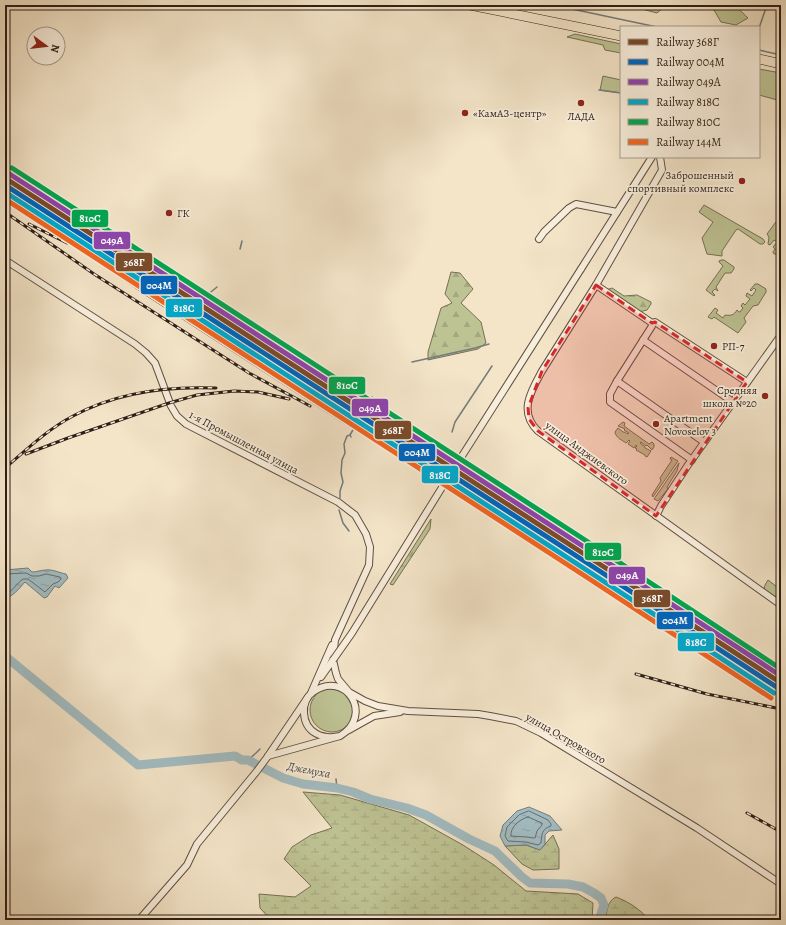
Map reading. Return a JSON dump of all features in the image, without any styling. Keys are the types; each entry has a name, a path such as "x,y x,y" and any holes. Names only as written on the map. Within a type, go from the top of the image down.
{"highway":[{"path":"470,5 620,36"},
{"path":"760,59 781,64"},
{"path":"760,64 781,68"}],"street":[{"path":"139,920 187,865 197,844 257,771 352,633 441,489 651,158"},
{"name":"улица Анджиевского","path":"660,158 662,170 596,285 536,381 528,408 529,419 538,431 781,605"},
{"path":"539,239 544,232 569,208 576,204 617,212"},
{"name":"1-я Промышленная улица","path":"5,260 135,344 146,353 155,363 171,406 177,416 186,424 338,502 355,515 366,534 370,547 369,565 335,640 333,660"},
{"path":"596,285 652,323 656,322 747,382"},
{"path":"652,323 652,326 610,394 610,402 692,460"},
{"path":"656,516 661,506 704,442 781,335"},
{"path":"643,340 733,402"},
{"path":"617,381 704,442"},
{"path":"335,640 304,706 304,717 311,730 320,736 330,738 342,734 374,716 408,711"},
{"name":"улица Островского","path":"333,660 338,679 348,692 378,706 408,711 478,714 516,721 541,733 691,824 781,884"},
{"path":"267,757 342,734 351,726 355,716 355,706 348,692 339,687 330,685 320,687 309,696"}],"highlighted area":[{"path":"596,285 652,323 655,322 747,382 656,516 538,431 529,419 528,408 542,371"}],"green space":[{"path":"627,5 664,5 663,8 657,13"},
{"path":"711,5 735,7 748,18 736,25 721,22"},
{"path":"575,34 620,44 620,53 605,50 603,45 567,37"},
{"path":"760,69 781,73 781,101 760,95"},
{"path":"603,76 620,80 620,93 600,90"},
{"path":"704,205 763,239 765,242 760,244 738,229 722,251 722,256 707,254 702,238 713,222 699,212"},
{"path":"781,215 781,227 779,226 776,231 779,233 781,231 781,253 779,256 773,253 775,249 773,247 777,242 774,240 770,245 768,244 769,237 767,234"},
{"path":"724,260 734,267 734,269 731,273 725,273 716,287 718,291 715,289 712,292 715,295 714,296 706,290 723,266 719,262"},
{"path":"451,272 460,273 473,289 461,303 481,322 486,343 478,349 428,360 428,352 441,308 452,303 445,294"},
{"path":"755,284 758,284 766,289 766,292 758,305 753,306 744,318 746,322 738,333 714,317 712,319 708,317 715,308 718,310 716,313 723,318 725,315 731,315 737,310 740,312 743,308 741,306 743,303 745,305 750,299 746,296 747,293 752,296 756,290 754,288 751,291 750,290"},
{"path":"612,288 624,296 637,295 651,302 651,304 647,310 639,312 606,290"},
{"path":"623,422 625,423 624,426 649,444 652,442 654,444 652,450 647,445 646,446 641,442 640,443 651,451 647,457 636,450 636,445 634,448 628,444 630,441 629,440 626,443 619,439 615,432 618,428 623,432 629,433 624,430 625,429 618,426"},
{"path":"671,457 678,461 653,497 652,495 661,481 660,478 672,460 670,459"},
{"path":"679,463 677,471 667,487 668,489 658,501 654,499"},
{"path":"431,519 430,529 393,585 390,584"},
{"path":"768,580 781,590 781,603 764,589"},
{"path":"332,688 344,692 350,698 354,710 350,722 344,728 332,732 320,728 314,722 310,710 314,698 320,692"},
{"path":"303,792 340,795 409,815 463,845 494,865 526,891 578,894 593,903 592,920 271,920 260,908 259,894 295,897 311,886 284,859 292,847 311,835 332,828"},
{"path":"553,835 559,849 559,869 533,870 522,864 505,846 526,845 540,850"},
{"path":"616,897 634,906 649,920 605,920 609,904"}],"water":[{"path":"28,568 32,572 48,570 66,574 68,578 59,588 55,586 47,597 44,598 25,582 18,590 5,599 5,570"},
{"path":"529,807 550,816 562,830 549,831 545,835 545,844 540,850 526,845 505,846 500,836 503,825 517,811"}],"waterway":[{"path":"553,5 652,26"},
{"path":"760,26 767,5"},
{"path":"760,50 781,55"},
{"path":"599,90 620,93"},
{"path":"5,168 17,176 27,188 146,266 166,269 265,336 369,403"},
{"path":"240,249 242,241"},
{"path":"206,296 217,287"},
{"path":"412,362 489,344"},
{"path":"452,432 455,422 492,366"},
{"path":"351,437 350,435 372,397"},
{"path":"371,399 376,403 381,414 457,461"},
{"path":"340,498 340,491 343,482 341,473 342,460 345,453 344,444 347,436 350,435"},
{"path":"460,463 781,674"},
{"path":"339,510 343,523 349,531"},
{"name":"Джемуха","path":"5,656 138,765 235,756 242,760 248,760 283,778 303,784 337,788 353,792 370,799 407,808 426,815 469,839 495,851 530,883 568,884 583,887 594,893 601,898 604,905 599,920"},
{"path":"248,760 260,749"},
{"path":"336,779 337,788"}],"railway":[{"path":"5,197 57,231 146,294 339,419 386,448 494,507 781,693"},
{"path":"5,212 94,274 249,373 310,406"},
{"path":"29,224 67,243"},
{"path":"5,468 38,440 64,421 107,401 143,392 179,388 216,388"},
{"path":"26,454 169,403 197,395 234,391 258,392 289,399"},
{"path":"636,674 707,694 781,709"},
{"path":"747,813 781,832"}],"rail line":[{"name":"810С","path":"12,168 781,669"},
{"name":"049А","path":"8,173 781,676"},
{"name":"368Г","path":"5,178 781,683"},
{"name":"004М","path":"5,185 778,688"},
{"name":"818С","path":"5,192 774,693"},
{"name":"144М","path":"5,199 771,698"}],"place":[{"name":"ЛАДА","path":"581,103"},
{"name":"«КамАЗ-центр»","path":"465,113"},
{"name":"Заброшенный спортивный комплекс","path":"742,181"},
{"name":"ГК","path":"169,213"},
{"name":"РП-7","path":"714,346"},
{"name":"Средняя школа №20","path":"765,396"},
{"name":"Apartment Novoselov 3","path":"656,424"}]}
